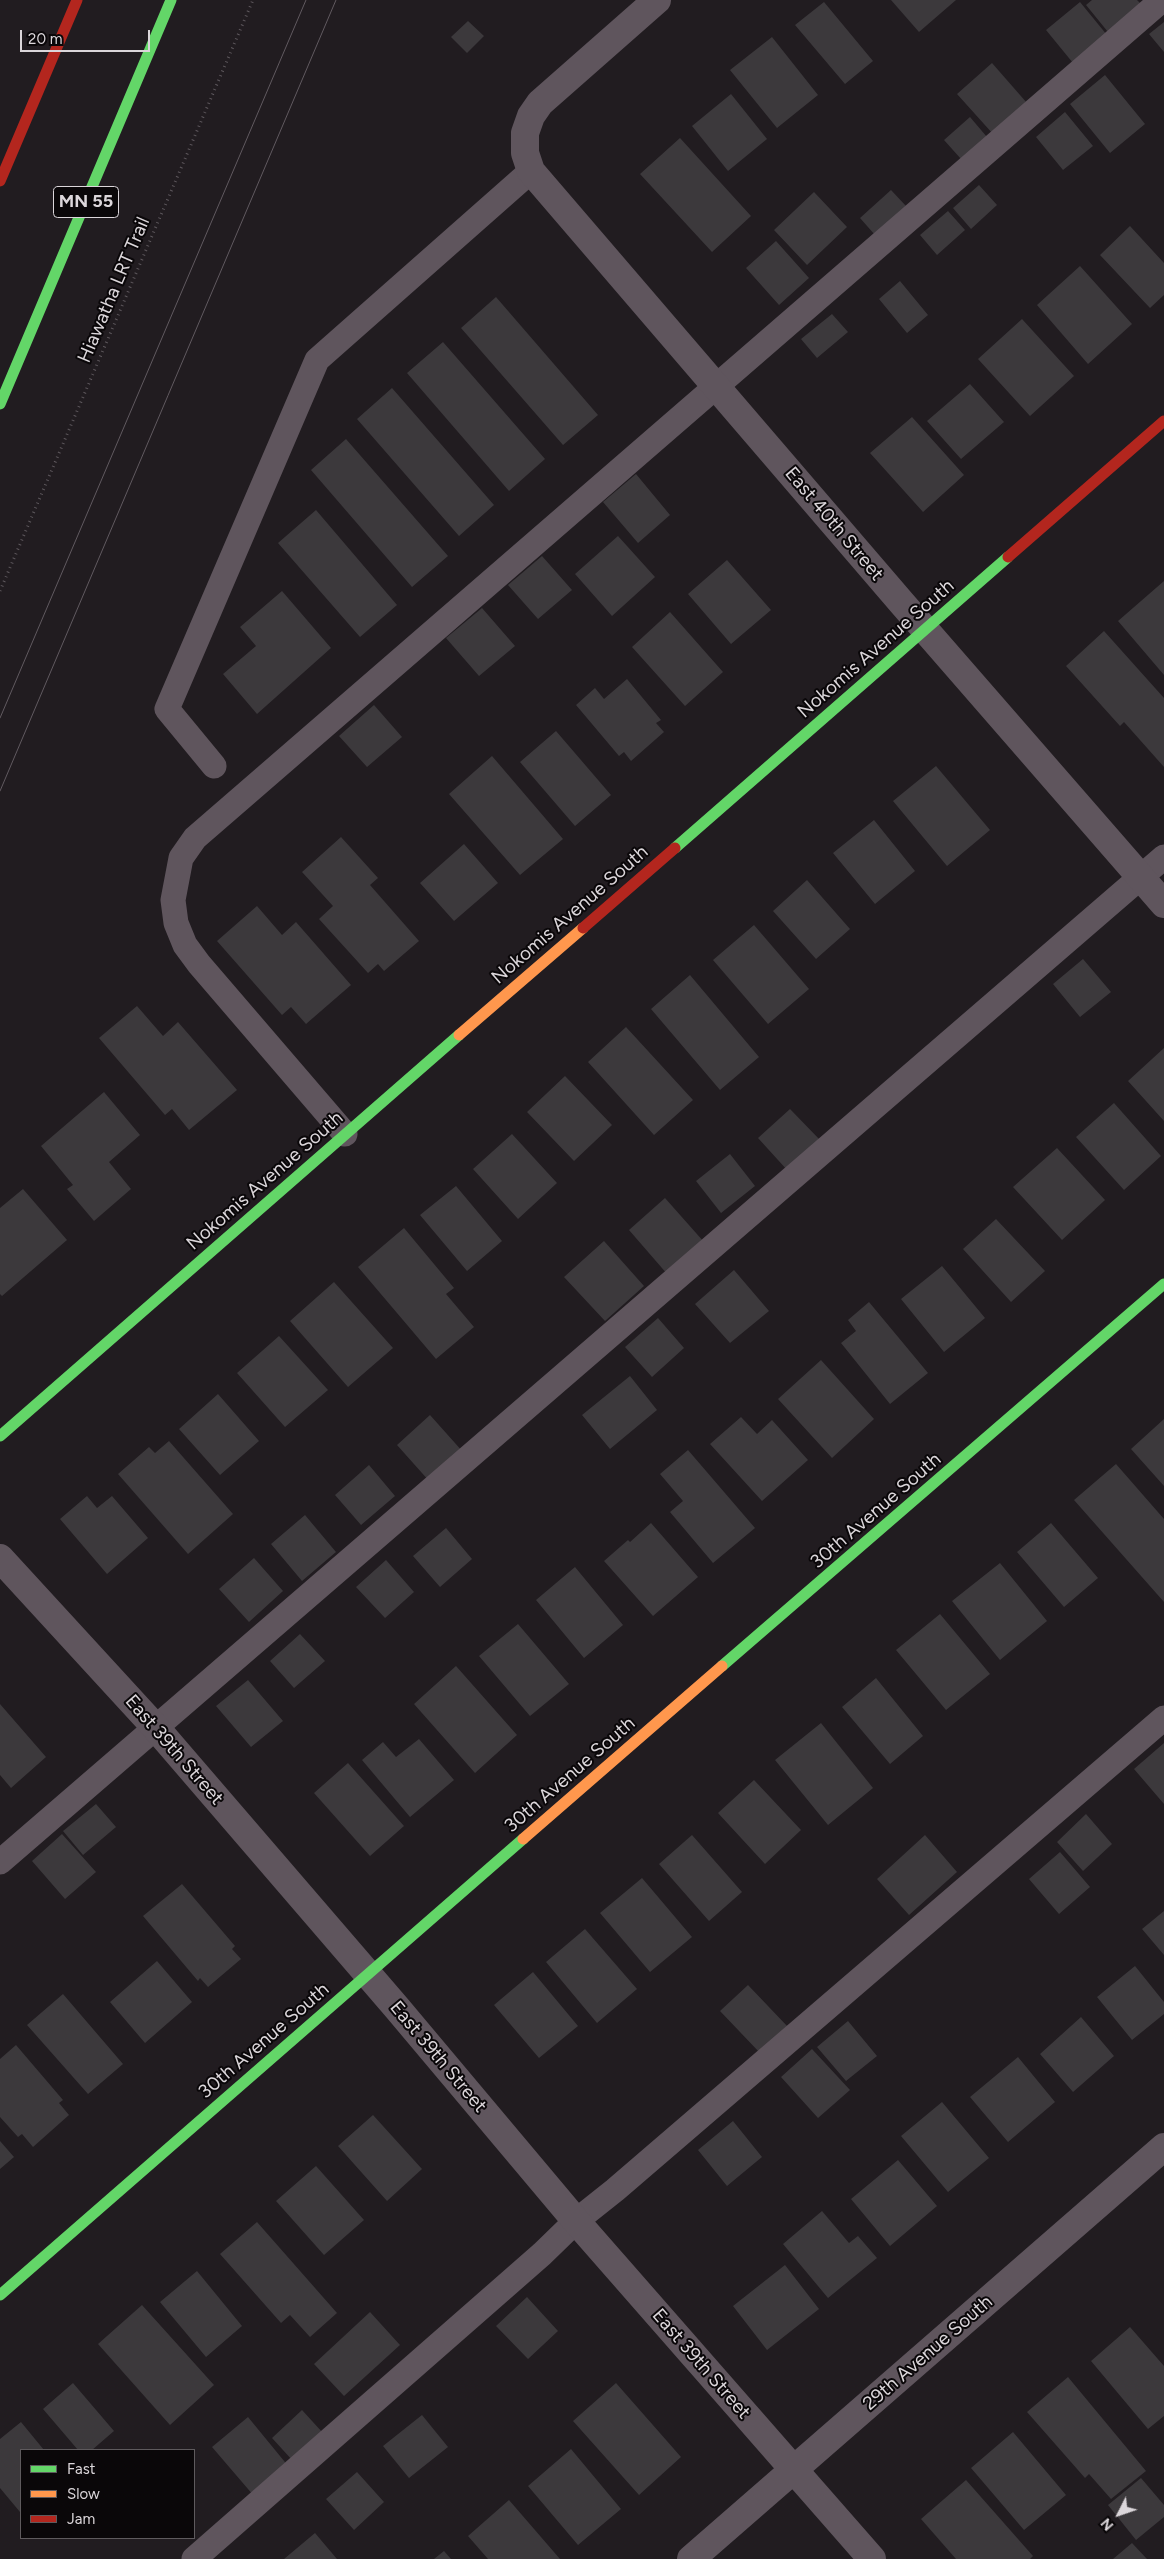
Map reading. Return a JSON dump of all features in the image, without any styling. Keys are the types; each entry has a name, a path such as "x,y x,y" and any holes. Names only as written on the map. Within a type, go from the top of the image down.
{"main road":[{"path":"0,181 77,0"},
{"name":"MN 55","path":"0,404 171,0"},
{"name":"Nokomis Avenue South","path":"0,1436 1164,421"},
{"name":"30th Avenue South","path":"0,2295 367,1974 1164,1284"}],"street":[{"name":"East 40th Street","path":"657,0 540,103 531,116 525,133 525,153 531,171 925,630 1164,904"},
{"name":"East 39th Street","path":"0,1558 156,1728 576,2220 872,2559"},
{"name":"29th Avenue South","path":"691,2559 1164,2147"}],"lane":[{"path":"346,1134 199,964 185,945 176,923 173,900 181,858 195,838 718,387 1162,0"},
{"path":"214,766 167,709 317,360 531,171"},
{"path":"0,1862 1164,857"},
{"path":"194,2559 542,2254 576,2220 615,2190 1164,1718"}],"path":[{"name":"Hiawatha LRT Trail","path":"0,591 253,0"}],"building":[{"path":"891,0 956,0 919,32"},
{"path":"1092,0 1137,0 1141,4 1108,32 1086,5"},
{"path":"824,2 873,61 845,84 795,25"},
{"path":"1080,2 1107,35 1073,63 1046,30"},
{"path":"468,21 484,36 467,53 451,37"},
{"path":"1164,22 1164,52 1149,34"},
{"path":"772,37 818,95 777,128 730,70"},
{"path":"992,63 1027,103 993,134 957,94"},
{"path":"1105,75 1145,124 1110,153 1070,104"},
{"path":"731,94 767,139 728,171 692,126"},
{"path":"1065,112 1093,146 1063,170 1036,137"},
{"path":"970,117 987,137 961,159 944,140"},
{"path":"680,138 751,216 712,252 640,174"},
{"path":"979,185 997,205 971,229 953,208"},
{"path":"891,190 906,206 875,235 860,218"},
{"path":"814,192 847,227 807,265 774,230"},
{"path":"948,211 965,230 937,255 920,235"},
{"path":"1130,226 1164,263 1164,295 1150,308 1100,255"},
{"path":"776,241 809,278 779,305 746,268"},
{"path":"1080,266 1132,324 1088,364 1037,305"},
{"path":"900,281 928,315 907,333 879,299"},
{"path":"496,297 598,415 563,445 461,328"},
{"path":"832,314 848,332 817,358 801,339"},
{"path":"1022,319 1074,376 1030,416 978,359"},
{"path":"443,342 545,459 509,491 407,373"},
{"path":"970,384 1004,422 961,459 927,421"},
{"path":"392,388 494,505 459,536 357,419"},
{"path":"912,417 964,475 923,512 870,453"},
{"path":"346,439 448,556 412,587 311,470"},
{"path":"636,474 670,515 638,543 603,502"},
{"path":"316,510 397,605 360,637 278,543"},
{"path":"618,536 655,577 612,616 575,574"},
{"path":"542,556 572,590 538,619 508,585"},
{"path":"727,560 771,610 731,644 688,594"},
{"path":"1164,581 1164,675 1118,621"},
{"path":"282,591 331,648 257,714 223,674 256,646 240,627"},
{"path":"482,608 515,646 479,676 446,638"},
{"path":"670,612 723,672 685,706 632,647"},
{"path":"1104,631 1164,698 1164,767 1124,722 1120,726 1066,666"},
{"path":"627,679 661,720 656,723 664,732 631,761 624,752 619,756 576,705 595,688 604,699"},
{"path":"374,705 402,737 367,767 339,736"},
{"path":"556,731 611,795 575,826 520,762"},
{"path":"492,756 563,839 520,875 449,794"},
{"path":"936,766 990,830 947,866 893,801"},
{"path":"874,820 915,871 875,904 833,853"},
{"path":"341,837 378,878 370,885 419,941 384,971 378,964 368,973 319,919 333,906 302,872"},
{"path":"464,844 498,883 454,921 420,883"},
{"path":"807,880 850,929 816,959 773,911"},
{"path":"257,906 282,935 296,922 351,985 306,1024 291,1007 282,1015 217,941"},
{"path":"754,925 809,989 768,1024 713,960"},
{"path":"1083,959 1111,992 1080,1017 1053,984"},
{"path":"690,975 759,1057 720,1090 651,1009"},
{"path":"137,1006 163,1036 178,1022 237,1090 189,1130 172,1109 165,1115 99,1038"},
{"path":"626,1027 693,1100 654,1135 588,1062"},
{"path":"1164,1048 1164,1121 1128,1081"},
{"path":"565,1076 612,1125 574,1161 527,1112"},
{"path":"104,1092 140,1135 109,1162 131,1189 94,1221 67,1189 73,1185 41,1146"},
{"path":"1114,1103 1161,1156 1124,1190 1076,1137"},
{"path":"790,1109 821,1141 788,1171 758,1138"},
{"path":"512,1134 557,1183 518,1219 473,1169"},
{"path":"1057,1148 1105,1200 1062,1240 1013,1187"},
{"path":"730,1154 755,1186 721,1213 696,1181"},
{"path":"456,1186 502,1241 467,1271 420,1215"},
{"path":"23,1189 67,1240 2,1296 0,1294 0,1208"},
{"path":"665,1198 704,1242 668,1275 629,1230"},
{"path":"996,1219 1045,1271 1011,1302 963,1249"},
{"path":"404,1228 454,1288 446,1294 474,1327 436,1359 358,1267"},
{"path":"604,1241 644,1286 605,1321 564,1277"},
{"path":"942,1266 985,1318 944,1352 901,1299"},
{"path":"734,1270 769,1311 730,1343 695,1304"},
{"path":"334,1282 393,1348 348,1387 290,1321"},
{"path":"869,1302 928,1373 890,1404 841,1343 856,1331 848,1320"},
{"path":"658,1318 684,1348 652,1377 625,1347"},
{"path":"279,1336 328,1390 285,1427 237,1373"},
{"path":"821,1360 874,1419 832,1458 778,1399"},
{"path":"630,1376 657,1410 610,1449 582,1415"},
{"path":"218,1394 259,1441 220,1475 179,1429"},
{"path":"430,1415 463,1452 430,1482 397,1445"},
{"path":"741,1417 757,1434 772,1420 808,1460 762,1501 710,1444"},
{"path":"1164,1419 1164,1486 1131,1449"},
{"path":"169,1441 233,1514 188,1554 118,1474 149,1447 155,1453"},
{"path":"688,1450 755,1528 713,1563 670,1512 683,1501 660,1474"},
{"path":"1116,1464 1164,1519 1164,1602 1074,1500"},
{"path":"369,1465 395,1496 361,1525 335,1495"},
{"path":"87,1496 97,1508 112,1496 148,1538 107,1574 60,1519"},
{"path":"305,1515 336,1552 302,1581 271,1544"},
{"path":"651,1523 698,1577 653,1616 604,1561 628,1540 630,1542"},
{"path":"1051,1523 1098,1578 1064,1607 1017,1552"},
{"path":"446,1528 472,1559 440,1587 413,1556"},
{"path":"254,1558 283,1591 249,1622 219,1589"},
{"path":"386,1560 414,1592 385,1618 356,1587"},
{"path":"1000,1563 1047,1621 1000,1660 952,1601"},
{"path":"575,1567 623,1625 584,1658 536,1600"},
{"path":"940,1614 990,1674 946,1710 896,1650"},
{"path":"518,1624 569,1684 530,1716 479,1656"},
{"path":"300,1634 325,1661 294,1688 270,1661"},
{"path":"456,1666 517,1735 475,1773 414,1704"},
{"path":"876,1678 923,1736 890,1764 842,1707"},
{"path":"248,1680 283,1721 251,1747 216,1706"},
{"path":"0,1704 46,1757 11,1788 0,1775"},
{"path":"821,1723 873,1788 828,1825 775,1760"},
{"path":"419,1739 454,1780 410,1817 362,1760 383,1742 396,1757"},
{"path":"1164,1743 1164,1804 1134,1769"},
{"path":"348,1763 404,1826 370,1856 314,1793"},
{"path":"754,1780 801,1830 765,1864 718,1813"},
{"path":"96,1804 116,1827 83,1855 63,1831"},
{"path":"1086,1814 1112,1844 1083,1871 1057,1842"},
{"path":"62,1834 96,1872 65,1899 32,1861"},
{"path":"692,1835 742,1892 709,1921 659,1864"},
{"path":"925,1835 957,1872 909,1915 877,1879"},
{"path":"1060,1852 1090,1887 1059,1914 1029,1879"},
{"path":"642,1878 692,1937 650,1972 600,1913"},
{"path":"182,1884 235,1946 232,1949 241,1959 208,1987 200,1978 198,1981 143,1916"},
{"path":"1164,1911 1164,1955 1142,1929"},
{"path":"585,1929 637,1989 597,2023 546,1962"},
{"path":"157,1961 192,2002 145,2043 110,2002"},
{"path":"1135,1966 1164,2002 1164,2014 1132,2040 1097,1997"},
{"path":"533,1972 578,2026 539,2058 494,2005"},
{"path":"748,1985 788,2027 760,2053 720,2011"},
{"path":"63,1994 123,2064 88,2094 27,2025"},
{"path":"1081,2017 1114,2056 1073,2092 1040,2054"},
{"path":"848,2021 877,2056 846,2081 817,2047"},
{"path":"16,2045 63,2100 59,2103 69,2115 33,2147 22,2134 18,2137 0,2117 0,2059"},
{"path":"812,2049 850,2090 818,2118 781,2077"},
{"path":"1018,2057 1055,2102 1008,2142 970,2097"},
{"path":"942,2102 989,2158 948,2192 901,2136"},
{"path":"373,2115 422,2169 387,2201 338,2146"},
{"path":"733,2121 762,2157 727,2186 698,2150"},
{"path":"0,2141 14,2157 0,2169"},
{"path":"898,2160 937,2206 890,2246 851,2199"},
{"path":"316,2166 364,2220 324,2255 276,2201"},
{"path":"822,2211 849,2243 858,2236 877,2258 828,2298 783,2244"},
{"path":"257,2222 337,2313 310,2337 290,2315 281,2323 220,2254"},
{"path":"785,2265 819,2309 767,2350 733,2306"},
{"path":"197,2271 242,2326 206,2357 160,2302"},
{"path":"527,2297 558,2331 528,2359 496,2326"},
{"path":"142,2305 214,2385 170,2425 98,2344"},
{"path":"370,2312 400,2345 344,2396 314,2364"},
{"path":"1130,2327 1164,2366 1164,2416 1148,2429 1091,2361"},
{"path":"1068,2377 1146,2471 1111,2499 1089,2474 1085,2478 1027,2412"},
{"path":"73,2383 114,2431 93,2449 77,2449 43,2409"},
{"path":"616,2383 681,2457 639,2495 573,2421"},
{"path":"302,2410 323,2433 293,2461 272,2438"},
{"path":"422,2415 448,2447 409,2478 383,2446"},
{"path":"248,2417 289,2467 254,2496 212,2447"},
{"path":"21,2422 43,2449 20,2449 20,2512 0,2488 0,2439"},
{"path":"1013,2432 1066,2495 1024,2530 971,2468"},
{"path":"571,2449 621,2509 578,2545 528,2486"},
{"path":"357,2472 384,2502 354,2530 326,2499"},
{"path":"1141,2478 1164,2505 1164,2517 1136,2540 1108,2505"},
{"path":"966,2480 1033,2556 1030,2559 956,2559 921,2519"},
{"path":"509,2500 560,2559 488,2559 468,2536"},
{"path":"315,2533 337,2559 284,2559"},
{"path":"1132,2543 1147,2559 1113,2559"},
{"path":"444,2551 451,2559 434,2559"}],"tram line":[{"path":"0,718 306,0"},
{"path":"0,791 336,0"}],"traffic: fast":[{"path":"0,404 171,0"},
{"path":"675,848 1008,557"},
{"path":"0,1436 459,1035"},
{"path":"722,1666 1164,1284"},
{"path":"0,2295 523,1839"}],"traffic: slow":[{"path":"459,1035 583,928"},
{"path":"523,1839 722,1666"}],"traffic: jam":[{"path":"0,181 77,0"},
{"path":"1008,557 1164,421"},
{"path":"583,928 675,848"}]}
